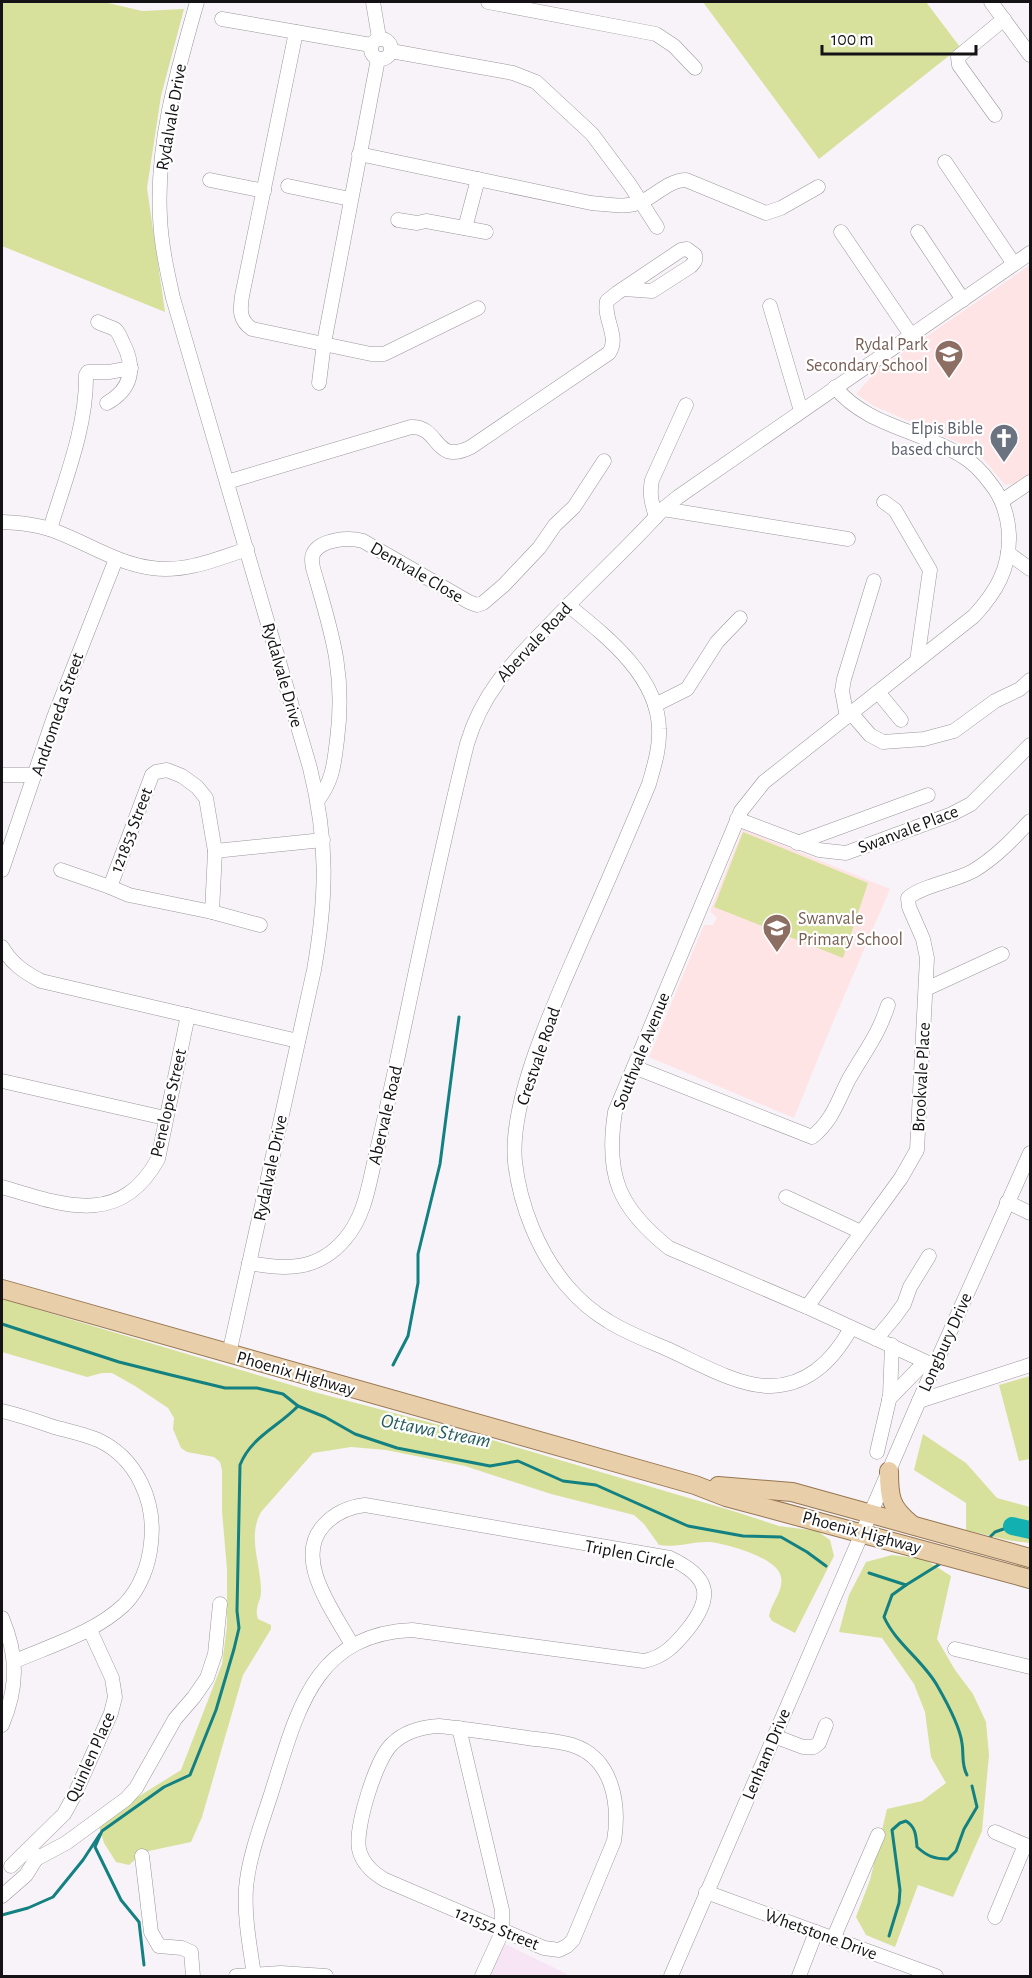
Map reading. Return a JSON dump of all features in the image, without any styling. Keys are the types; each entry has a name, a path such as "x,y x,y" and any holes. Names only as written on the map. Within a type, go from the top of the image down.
{"main road":[{"name":"Phoenix Highway","path":"2,1289 695,1485 709,1492 746,1503 863,1532 1030,1579"},
{"path":"889,1471 890,1497 893,1505 899,1514 914,1527"},
{"name":"Phoenix Highway","path":"695,1485 792,1492 1030,1558"}],"street":[{"name":"Rydalvale Drive","path":"197,2 170,103 160,168 160,216 164,256 173,298 318,800 323,840 324,904 321,926 229,1354"},
{"path":"373,2 375,42 371,51 378,59"},
{"path":"488,2 656,34 674,46 695,68"},
{"path":"991,2 1030,55"},
{"path":"222,19 296,32 375,42 389,41 391,51 388,57 378,59"},
{"path":"995,115 960,65 958,57 1004,19"},
{"path":"296,32 242,296 240,310 242,319 252,329 370,354 384,354 478,308"},
{"path":"391,51 513,73 536,82 592,134 630,185 657,227"},
{"path":"319,383 350,199 378,59"},
{"path":"359,154 591,203 621,206 641,203 673,183 686,180 765,213 781,208 818,187"},
{"path":"945,162 1014,264"},
{"path":"465,228 478,179"},
{"path":"210,180 264,191"},
{"path":"621,206 630,185"},
{"path":"288,186 350,199"},
{"path":"398,220 417,223 426,221 486,232"},
{"path":"841,232 911,335"},
{"path":"918,232 963,300"},
{"path":"227,482 417,426 444,450 459,453 609,353 614,341 605,309 607,301 624,289 681,250 692,250 695,255 695,261 691,266 652,291 624,289"},
{"name":"Abervale Road","path":"249,1263 286,1268 319,1260 334,1250 355,1225 362,1211 459,777 472,728 489,692 501,675 660,513 694,484 1030,253"},
{"path":"770,306 801,411"},
{"path":"98,322 116,330 128,352 130,368 128,382 118,397 107,403"},
{"path":"50,529 74,450 86,393 86,375 88,372 109,372 130,368"},
{"name":"Southvale Avenue","path":"835,387 844,399 859,410 963,456 982,471 1002,501 1008,523 1008,553 999,584 974,616 764,782 751,797 736,819 615,1112 611,1152 620,1192 633,1215 669,1248 807,1307 930,1364"},
{"path":"686,405 652,480 651,502 660,513 848,539"},
{"name":"Dentvale Close","path":"318,800 331,780 333,771 341,695 335,647 313,568 314,551 332,542 355,539 363,541 477,605 483,603 504,585 539,548 555,525 574,507 604,461"},
{"path":"1002,501 1030,482"},
{"path":"884,502 895,510 930,570 917,661"},
{"path":"2,522 16,522 50,529 116,559 153,568 195,566 247,549"},
{"path":"1008,553 1030,569"},
{"name":"Andromeda Street","path":"2,870 65,687 116,559"},
{"path":"874,581 842,691 849,715 870,735 884,742 924,739 954,731 995,701 1020,689 1030,680"},
{"name":"Crestvale Road","path":"568,605 601,631 644,680 655,705 659,729 657,752 649,784 561,989 526,1083 515,1135 515,1160 523,1201 538,1240 566,1285 608,1322 726,1375 747,1382 770,1386 790,1383 809,1376 826,1363 842,1345 851,1328"},
{"path":"655,705 687,689 717,642 740,618"},
{"path":"878,692 901,720"},
{"name":"Swanvale Place","path":"736,819 796,843 819,850 846,853 952,814 979,798 1030,745"},
{"name":"121853 Street","path":"110,886 152,776 156,772 167,770 182,776 206,798 215,850 212,912"},
{"path":"2,775 36,775"},
{"name":"Swanvale Place","path":"796,843 928,795"},
{"name":"Brookvale Place","path":"807,1307 909,1166 917,1150 927,958 923,939 907,902 911,895 973,871 992,858 1030,821"},
{"path":"215,850 323,840"},
{"path":"61,870 110,886 129,895 212,912 261,925"},
{"path":"2,947 9,960 24,972 41,981 298,1041"},
{"path":"926,989 1002,954"},
{"path":"634,1067 812,1137 832,1116 849,1079 876,1038 888,1005"},
{"name":"Penelope Street","path":"2,1187 64,1204 83,1206 116,1201 131,1194 148,1177 158,1159 188,1015"},
{"path":"2,1081 165,1118"},
{"name":"Longbury Drive","path":"863,1532 919,1401 930,1364 1030,1153"},
{"path":"786,1197 861,1232"},
{"path":"1007,1202 1030,1213"},
{"path":"876,1339 904,1304 910,1287 929,1256"},
{"path":"877,1452 889,1400 892,1346"},
{"path":"889,1400 930,1364"},
{"path":"919,1401 1030,1365"},
{"path":"2,1411 98,1440 116,1450 139,1479 151,1514 150,1555 134,1594 123,1606 90,1630 15,1661"},
{"name":"Triplen Circle","path":"254,1975 246,1889 256,1843 296,1717 306,1694 324,1669 352,1645 384,1633 412,1630 644,1661 666,1653 686,1632 703,1605 704,1591 701,1581 693,1570 670,1558 365,1505 356,1506 345,1509 330,1519 320,1530 314,1544 312,1561 321,1589 352,1645"},
{"name":"Lenham Drive","path":"671,1977 863,1532"},
{"path":"2,1896 26,1875 33,1854 66,1843 126,1799 136,1788 175,1719 207,1678 215,1654 220,1604"},
{"path":"2,1618 15,1661 11,1700 2,1725"},
{"name":"Quinlen Place","path":"10,1866 33,1854 64,1814 111,1713 115,1697 112,1678 90,1630"},
{"path":"955,1649 1030,1667"},
{"path":"774,1736 803,1747 814,1747 819,1743 826,1725"},
{"name":"121552 Street","path":"425,1727 459,1728 572,1745 596,1759 612,1784 616,1816 614,1841 573,1940 559,1950 551,1950 502,1932 384,1880 374,1874 359,1851 359,1827 378,1766 386,1750 399,1738 425,1727"},
{"path":"459,1728 501,1903 503,1920 502,1932 482,1977"},
{"path":"995,1832 1028,1846 995,1917"},
{"path":"833,1938 878,1835"},
{"path":"142,1856 151,1932 159,1946 182,1948 191,1952 193,1977"},
{"name":"Whetstone Drive","path":"706,1892 936,1977"},
{"path":"799,1977 816,1932"},
{"path":"236,1977 290,1973 326,1977"}],"shaded area":[{"name":"Rydal Park Secondary School","path":"1030,265 1030,474 1017,483 1005,485 980,455 962,444 874,406 856,394 875,372"},
{"name":"Swanvale Primary School","path":"743,829 890,889 794,1118 649,1057 704,925 713,925 717,918 710,911"},
{"path":"505,1944 567,1974 566,1976 490,1976"}],"green space":[{"path":"2,2 104,2 142,11 184,9 161,96 147,188 165,312 2,246"},
{"path":"703,2 926,2 960,47 819,159"},
{"path":"743,832 868,883 843,958 714,907"},
{"path":"2,1299 318,1393 451,1428 779,1526 817,1531 830,1540 834,1556 795,1633 772,1621 769,1616 781,1587 778,1570 751,1553 710,1542 659,1545 644,1524 634,1515 551,1494 465,1466 386,1450 351,1447 313,1453 261,1512 257,1521 255,1541 261,1591 257,1615 258,1619 271,1625 271,1629 243,1675 202,1817 191,1842 144,1852 129,1865 116,1862 104,1843 99,1826 133,1800 181,1770 222,1664 227,1626 227,1569 222,1511 222,1470 220,1462 214,1457 187,1452 181,1448 173,1429 174,1418 168,1408 112,1373 87,1377 2,1352"},
{"path":"1030,1376 1030,1459 1019,1461 999,1385"},
{"path":"923,1434 966,1463 997,1498 1030,1507 1030,1543 966,1530 966,1503 914,1470"},
{"path":"892,1555 924,1559 951,1576 937,1639 955,1670 973,1694 986,1722 989,1755 982,1831 953,1897 918,1885 895,1947 866,1935 856,1917 870,1880 887,1809 922,1801 946,1783 931,1757 925,1712 914,1684 882,1638 839,1632 849,1595 866,1562"}],"waterway":[{"path":"393,1365 408,1336 418,1283 418,1254 440,1164 459,1017"},
{"name":"Ottawa Stream","path":"2,1324 119,1362 171,1375 225,1388 257,1388 283,1394 298,1406 325,1417 355,1434 397,1448 490,1466 518,1461 563,1481 596,1485 688,1526 743,1536 781,1537 826,1566"},
{"path":"144,1965 139,1922 121,1900 95,1847 102,1831 164,1787 190,1775 216,1710 239,1628 237,1611 240,1465 251,1447 298,1406"},
{"name":"Ottawa Stream","path":"989,1538 995,1532 1012,1526"},
{"name":"Ottawa Stream","path":"1012,1526 1030,1530"},
{"name":"Ottawa Stream","path":"869,1573 906,1585 943,1562"},
{"path":"906,1585 892,1595 884,1617 896,1636 932,1678 945,1700 961,1737 963,1763 967,1775"},
{"path":"889,1936 899,1903 900,1890 892,1830 906,1821 914,1829 917,1847 931,1856 948,1859 956,1851 964,1829 977,1807 972,1786"},
{"path":"2,1915 28,1908 53,1897 83,1860 100,1834"}],"place":[{"name":"Rydal Park Secondary School","path":"949,380"},
{"name":"Elpis Bible based church","path":"1004,464"},
{"name":"Swanvale Primary School","path":"777,954"}]}
